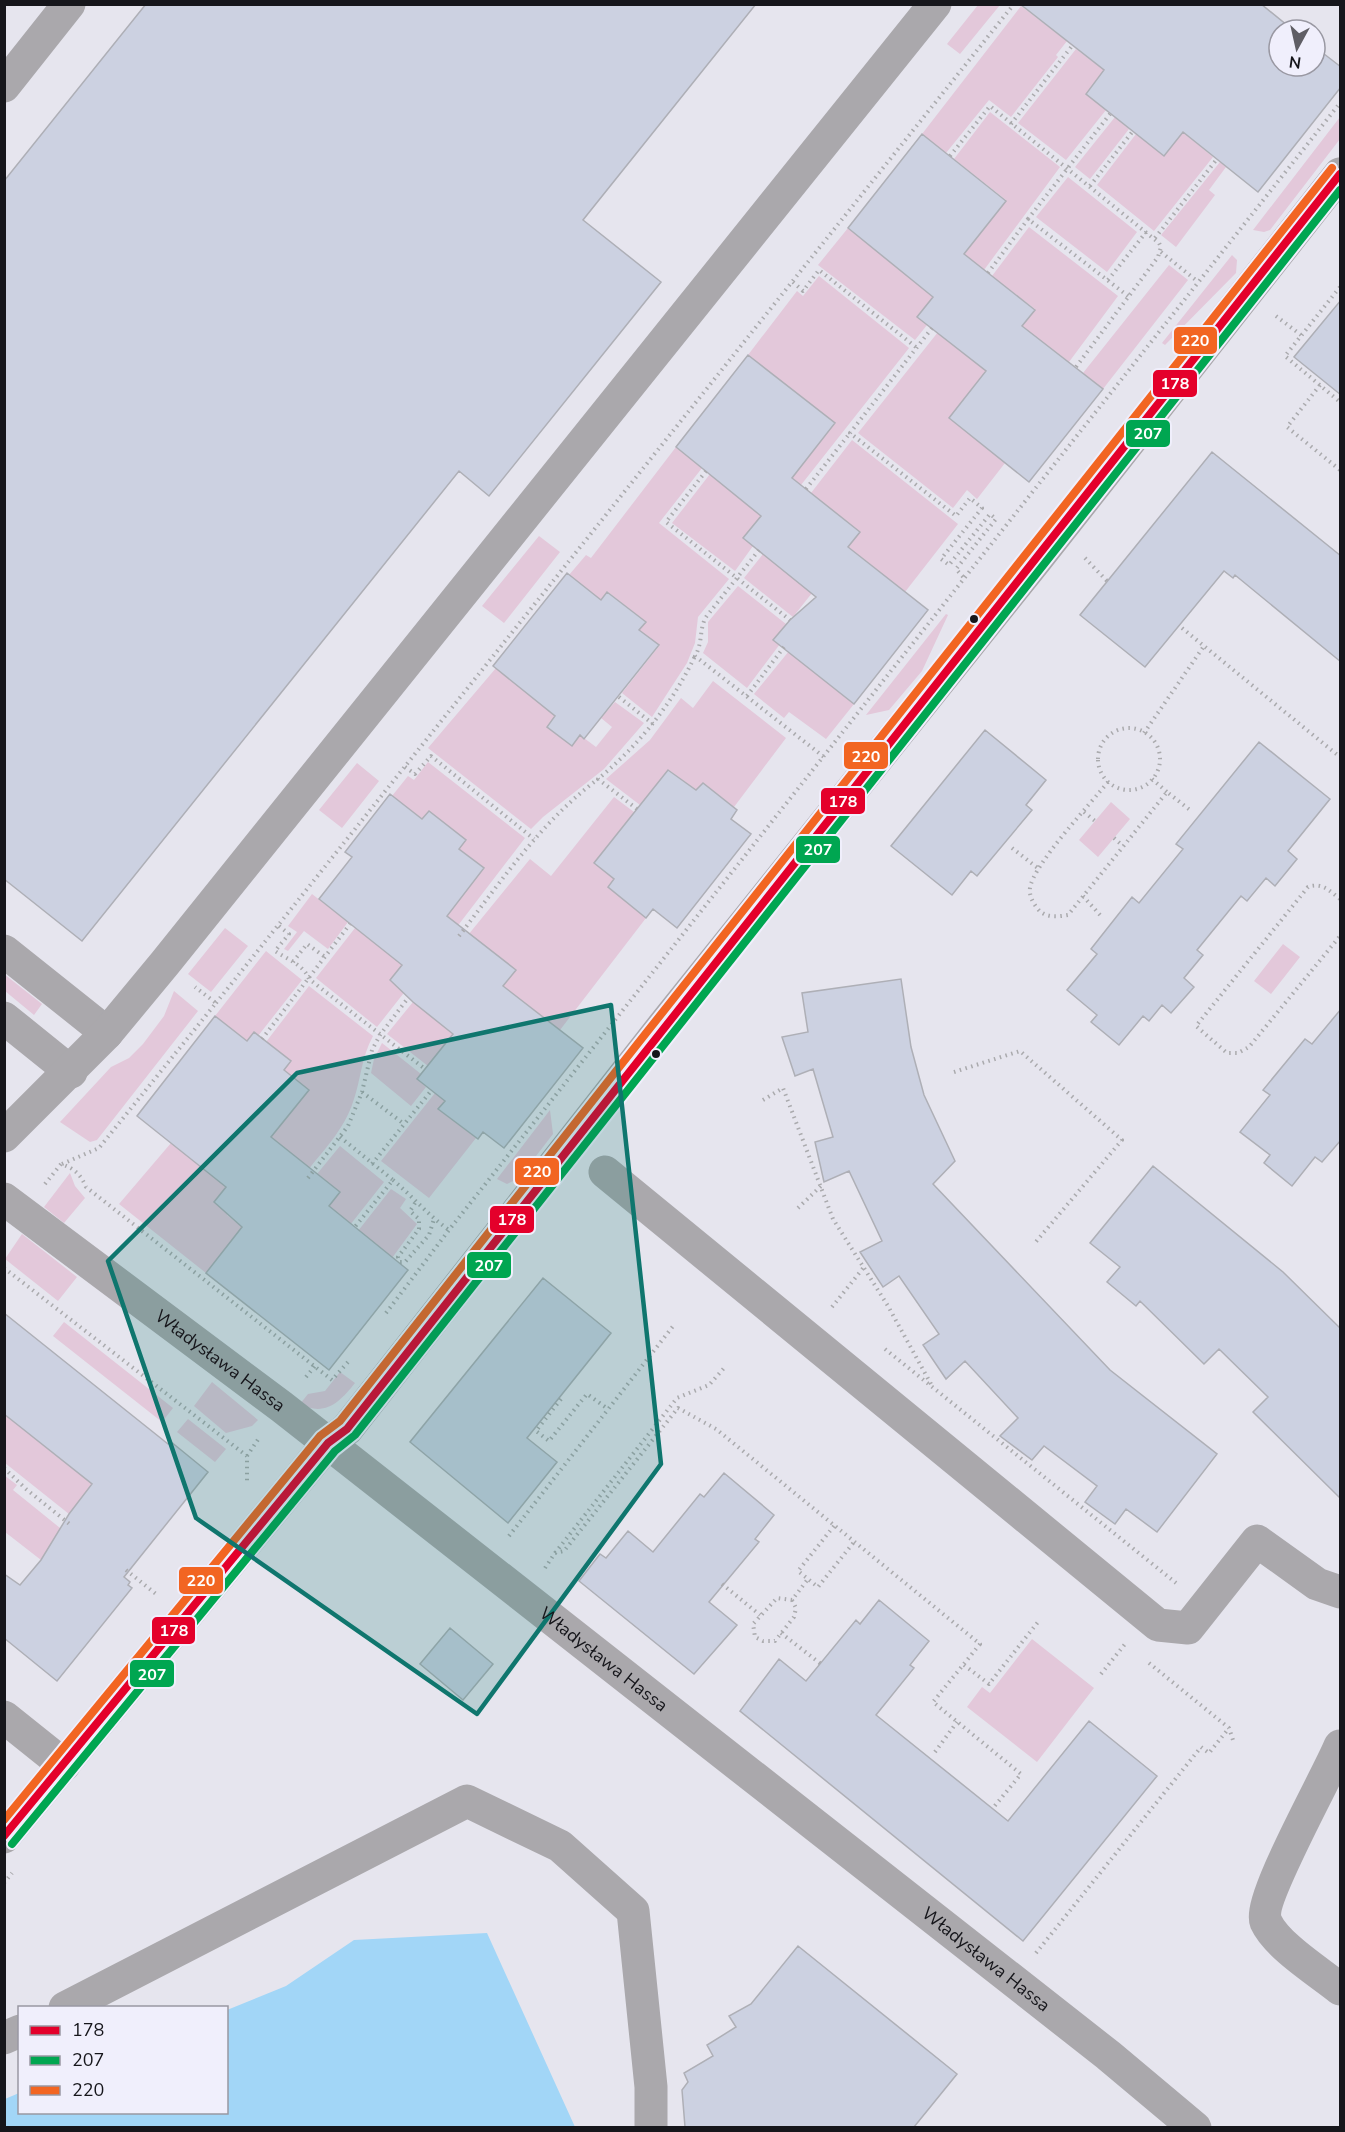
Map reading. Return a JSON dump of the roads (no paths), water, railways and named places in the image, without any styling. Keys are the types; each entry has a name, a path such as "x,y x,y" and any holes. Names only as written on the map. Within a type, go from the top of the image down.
{"street":[{"path":"4,86 69,4"},
{"path":"4,1136 107,1033 165,963 935,4"},
{"path":"4,1837 328,1443 347,1429 663,1026 1030,568 1341,174"},
{"path":"4,951 107,1033"},
{"path":"4,1018 70,1072"},
{"path":"605,1173 1158,1624 1188,1628 1257,1541 1317,1584 1341,1592"},
{"name":"Władysława Hassa","path":"4,1199 328,1443 1107,2055 1195,2127"},
{"path":"8,1727 64,1765"},
{"path":"1341,1746 1326,1780 1275,1877 1264,1910 1265,1921 1277,1938 1341,1989"},
{"path":"67,2006 467,1801 560,1846 633,1911 651,2086 651,2127"},
{"path":"4,2038 18,2032"}],"water":[{"path":"487,1933 575,2127 5,2127 5,2099 18,2093 18,2114 228,2114 228,2010 286,1986 354,1940"}]}
